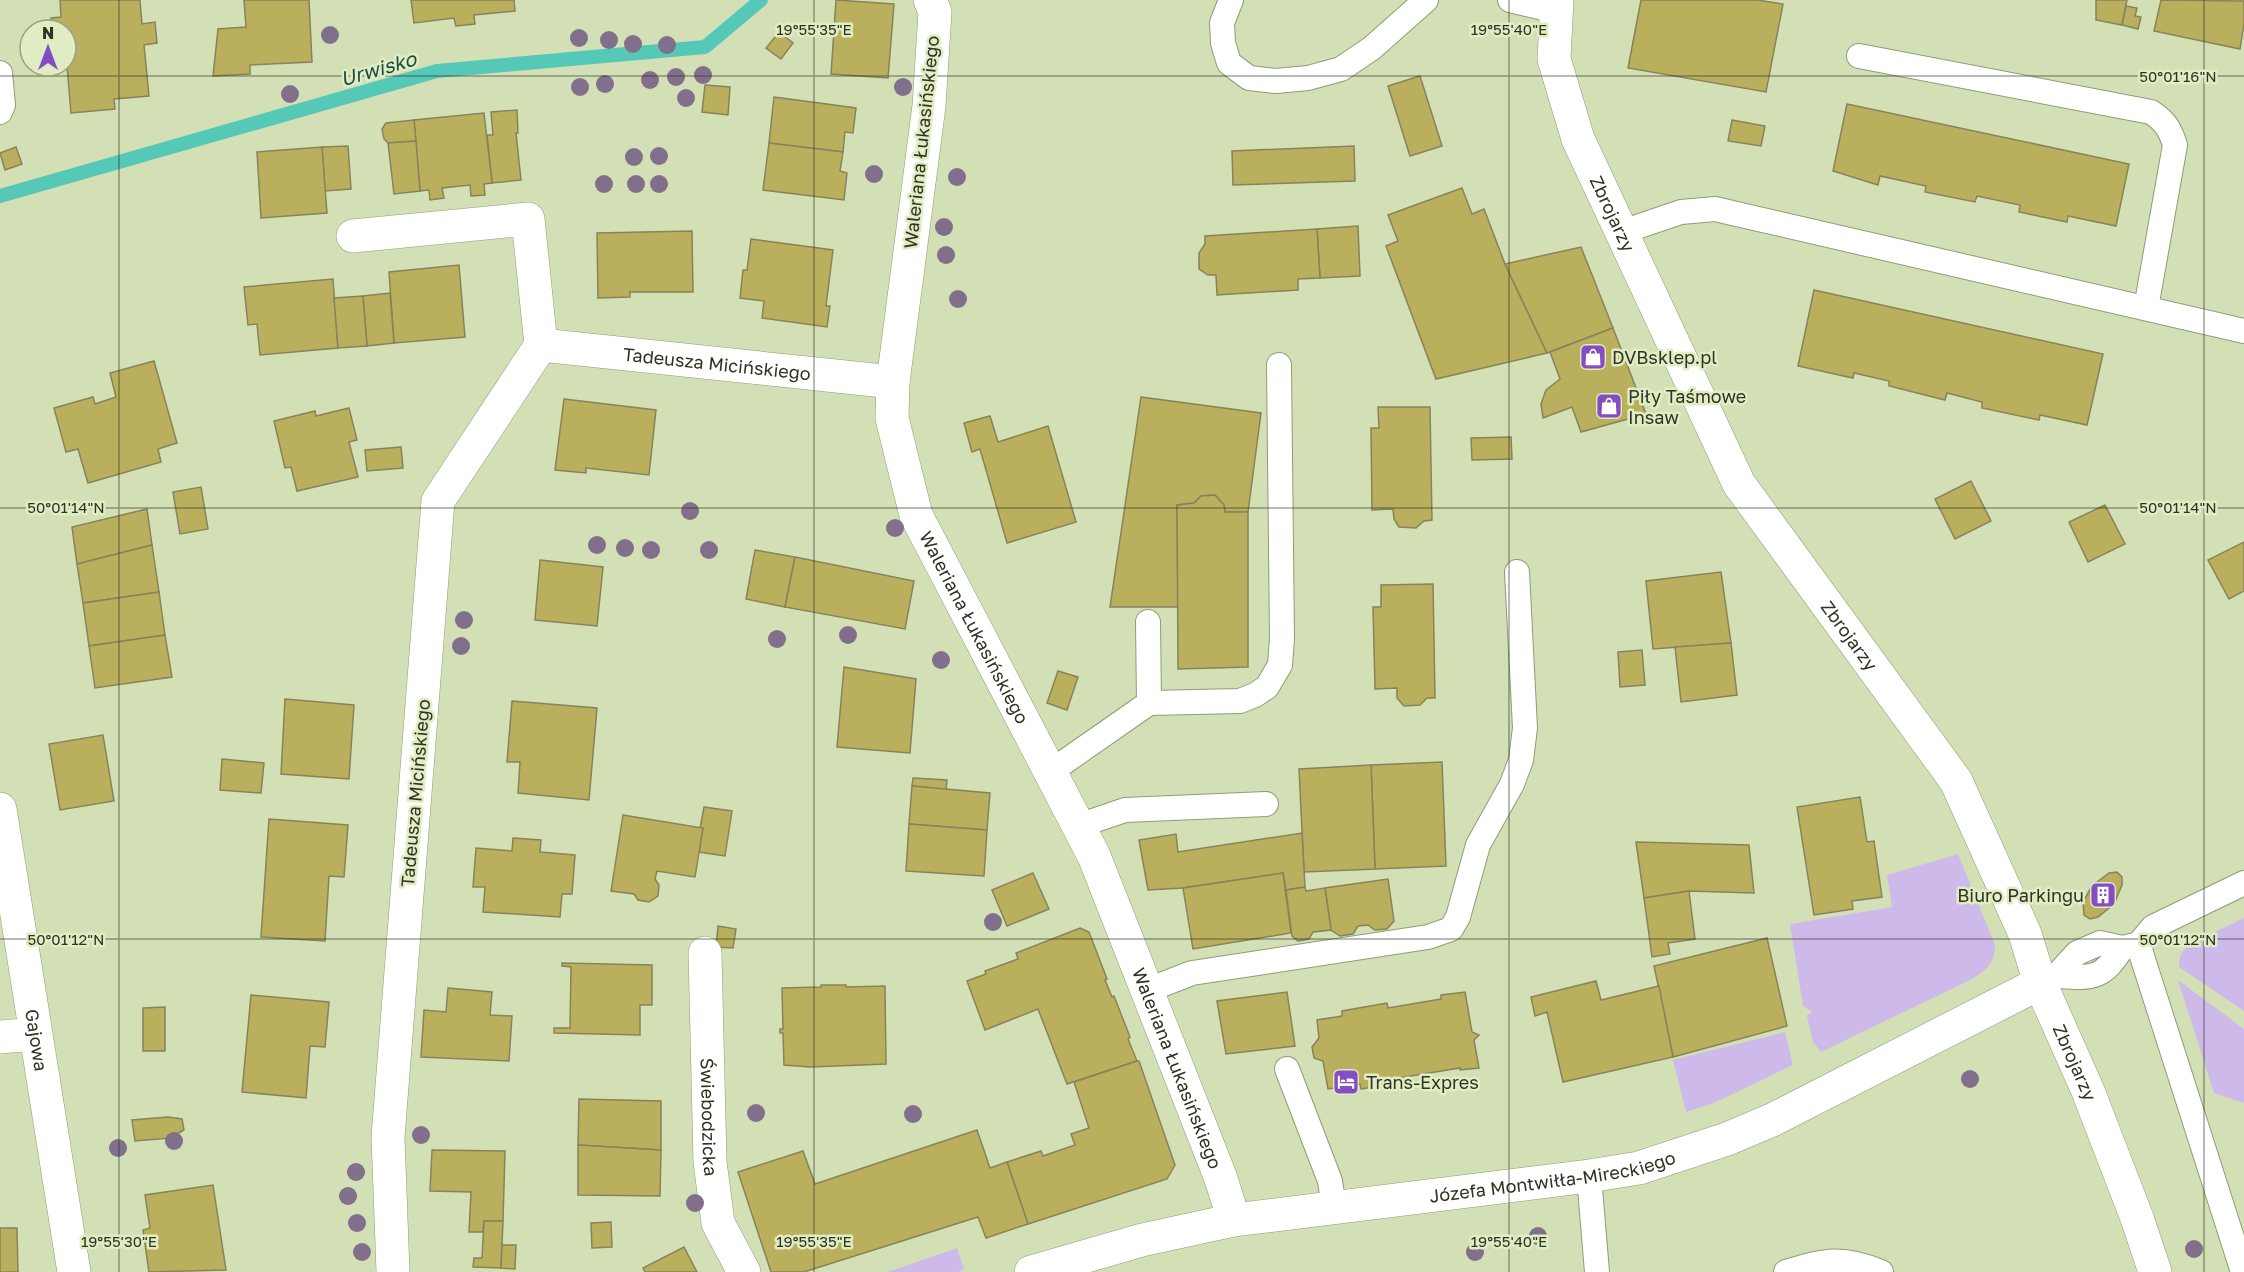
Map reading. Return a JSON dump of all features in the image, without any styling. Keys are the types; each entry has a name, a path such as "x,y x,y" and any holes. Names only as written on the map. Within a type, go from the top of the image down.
{"street":[{"name":"Waleriana Łukasińskiego","path":"930,0 934,12 928,106 893,382 892,418 916,515 1094,856 1220,1176 1234,1220"},
{"name":"Zbrojarzy","path":"1556,6 1554,59 1578,139 1739,484 1956,781 2048,980 2155,1272"},
{"path":"352,236 528,219 541,345"},
{"name":"Tadeusza Micińskiego","path":"393,1272 388,1137 438,501 541,345 893,382"},
{"name":"Gajowa","path":"0,809 74,1272"},
{"name":"Świebodzicka","path":"705,953 710,1162 718,1223 744,1272"},
{"name":"Józefa Montwiłła-Mireckiego","path":"1033,1271 1142,1240 1234,1220 1639,1168 1745,1131 1819,1097 2048,980"},
{"path":"0,1037 35,1034"}],"lane":[{"path":"1232,0 1222,23 1223,43 1229,63 1249,78 1276,81 1308,78 1341,69 1372,48 1426,0"},
{"path":"1510,0 1556,6"},
{"path":"1859,56 2151,112 2163,119 2171,131 2175,145 2146,308"},
{"path":"0,73 3,105 0,112"},
{"path":"1622,232 1681,212 1715,209 2244,331"},
{"path":"1050,772 1149,703 1240,701 1267,687 1280,665 1282,626 1279,366"},
{"path":"1148,990 1192,973 1428,937 1451,929 1458,917 1478,846 1512,784 1521,760 1525,728 1517,572"},
{"path":"1148,622 1149,703"},
{"path":"1078,826 1125,810 1266,804"},
{"path":"2048,980 2086,978 2110,968 2153,927 2244,883"},
{"path":"2131,946 2140,957 2243,1272"},
{"path":"1287,1069 1330,1181 1334,1208"},
{"path":"1589,1176 1597,1272"},
{"path":"1786,1272 1819,1262 1840,1261 1860,1263 1881,1272"}],"shaded area":[{"path":"1958,854 1995,945 1994,956 1990,964 1974,978 1821,1052 1813,1042 1807,1016 1812,1012 1803,1006 1790,924 1892,907 1887,875"},
{"path":"2244,918 2244,1011 2179,967 2179,959 2192,943"},
{"path":"2178,980 2244,1029 2244,1103 2214,1093"},
{"path":"1785,1032 1793,1065 1714,1103 1686,1112 1673,1060"},
{"path":"957,1248 964,1269 958,1272 888,1272"}],"building":[{"path":"60,0 140,0 142,24 155,22 157,43 144,45 149,96 114,99 115,109 71,113 68,78 78,78 78,18 51,18 61,17"},
{"path":"244,0 309,0 312,62 250,65 250,74 213,76 218,29 246,27"},
{"path":"411,0 514,0 515,11 474,15 475,24 456,26 454,18 414,23"},
{"path":"836,0 894,4 888,78 831,74"},
{"path":"1641,0 1757,0 1783,4 1766,92 1628,68"},
{"path":"2096,0 2127,0 2122,25 2096,20"},
{"path":"2161,0 2244,1 2244,24 2240,49 2154,31"},
{"path":"2126,6 2137,8 2135,16 2141,17 2138,29 2122,25"},
{"path":"779,32 793,43 781,59 766,48"},
{"path":"1420,76 1442,146 1410,156 1388,86"},
{"path":"705,85 730,87 728,115 702,112"},
{"path":"774,97 856,108 853,133 845,132 843,152 769,143"},
{"path":"1847,104 2129,164 2116,226 2068,216 2067,222 2019,212 2020,205 1977,196 1975,202 1925,192 1926,186 1880,176 1878,185 1833,171"},
{"path":"517,110 518,133 516,133 521,180 492,183 487,135 493,135 491,112"},
{"path":"484,113 492,183 484,184 485,195 471,196 470,185 442,188 444,198 430,200 429,190 420,191 414,120"},
{"path":"414,120 416,141 388,143 384,139 382,129 386,123"},
{"path":"1732,120 1765,126 1761,146 1728,141"},
{"path":"416,141 420,191 394,194 388,143"},
{"path":"769,143 843,152 840,171 847,173 844,200 763,190"},
{"path":"348,146 351,189 325,191 322,147"},
{"path":"1354,146 1355,181 1233,185 1232,151"},
{"path":"16,147 22,164 5,170 0,153"},
{"path":"322,147 327,213 261,218 257,152"},
{"path":"1462,188 1472,214 1484,209 1505,264 1547,353 1436,379 1386,246 1398,241 1388,215"},
{"path":"1358,226 1360,276 1320,278 1317,229"},
{"path":"1317,229 1320,278 1298,279 1298,290 1217,295 1216,275 1208,275 1199,269 1199,253 1205,244 1205,236"},
{"path":"692,231 693,292 630,292 630,297 598,298 597,233"},
{"path":"751,239 833,250 826,306 830,306 827,327 762,318 764,301 740,298 743,270 747,270"},
{"path":"1581,247 1613,328 1547,353 1505,264"},
{"path":"459,265 465,337 394,343 389,272"},
{"path":"333,279 338,348 260,355 257,324 248,325 244,287"},
{"path":"1814,290 2103,354 2087,425 2040,415 2039,420 1982,408 1982,402 1947,393 1945,400 1889,386 1889,381 1854,373 1853,378 1798,366"},
{"path":"390,293 394,343 367,346 363,296"},
{"path":"363,296 367,346 338,348 334,298"},
{"path":"1613,328 1646,414 1581,432 1572,407 1543,418 1541,404 1546,390 1560,379 1550,352"},
{"path":"154,361 177,443 158,449 161,462 88,483 78,449 66,452 54,408 93,397 95,404 116,397 110,373"},
{"path":"1141,397 1261,413 1248,512 1225,512 1224,505 1215,495 1201,496 1194,503 1177,505 1178,607 1110,607"},
{"path":"564,399 656,410 649,475 586,468 586,473 555,470"},
{"path":"1378,407 1430,407 1432,520 1424,521 1416,528 1399,527 1394,519 1393,509 1372,510 1371,428 1379,428"},
{"path":"349,408 357,440 349,442 358,477 297,491 291,467 285,468 274,421 315,411 316,416"},
{"path":"990,416 998,442 1048,426 1076,522 1007,543 980,449 972,452 964,423"},
{"path":"1511,437 1512,459 1472,460 1471,438"},
{"path":"401,447 403,468 367,471 365,450"},
{"path":"1971,481 1991,521 1955,539 1935,499"},
{"path":"201,487 208,529 180,534 173,492"},
{"path":"1215,495 1224,505 1225,512 1248,512 1248,667 1178,669 1177,505 1194,503 1201,496"},
{"path":"2105,505 2125,544 2088,562 2069,522"},
{"path":"147,509 152,545 77,564 72,527"},
{"path":"2244,542 2244,591 2229,599 2208,560"},
{"path":"152,545 159,592 83,603 77,564"},
{"path":"755,550 795,557 785,607 746,599"},
{"path":"795,557 914,581 905,629 785,607"},
{"path":"540,560 603,567 597,626 535,620"},
{"path":"1721,572 1731,643 1653,649 1646,581"},
{"path":"1433,584 1435,698 1427,698 1420,705 1404,706 1397,698 1397,688 1375,689 1373,607 1381,607 1381,585"},
{"path":"159,592 165,635 89,646 83,603"},
{"path":"165,635 172,677 95,688 89,646"},
{"path":"1731,643 1737,695 1681,702 1675,647"},
{"path":"1642,650 1645,685 1620,687 1618,652"},
{"path":"844,667 916,679 910,753 837,747"},
{"path":"1058,671 1078,677 1067,710 1047,703"},
{"path":"285,699 354,705 349,779 281,774"},
{"path":"512,701 597,708 589,800 518,793 520,762 507,762"},
{"path":"103,735 114,801 60,810 49,744"},
{"path":"222,759 264,763 261,793 220,790"},
{"path":"1442,762 1446,866 1375,869 1371,765"},
{"path":"1371,765 1375,869 1304,872 1299,769"},
{"path":"913,778 947,780 946,790 912,786"},
{"path":"912,786 990,793 987,830 909,824"},
{"path":"1860,797 1867,842 1874,841 1882,897 1852,901 1853,909 1814,915 1797,807"},
{"path":"704,807 732,811 725,856 699,852"},
{"path":"623,815 703,828 695,877 657,871 655,879 659,885 658,896 649,902 638,900 634,894 611,891"},
{"path":"269,819 348,825 344,877 329,876 325,941 261,937"},
{"path":"909,824 987,830 984,876 906,871"},
{"path":"1302,833 1305,887 1286,890 1283,873 1183,888 1148,890 1139,840 1176,834 1178,852"},
{"path":"513,838 541,840 540,852 575,855 572,894 562,894 560,917 483,912 485,887 473,887 476,848 512,851"},
{"path":"1636,842 1749,845 1754,893 1689,891 1644,898"},
{"name":"Biuro Parkingu","path":"2117,872 2122,877 2122,885 2114,904 2098,917 2090,919 2084,915 2083,902 2092,886 2109,873"},
{"path":"1033,873 1049,909 1007,926 992,890"},
{"path":"1283,873 1291,933 1193,949 1183,888"},
{"path":"1388,879 1394,921 1387,929 1375,930 1368,925 1358,926 1353,934 1340,936 1331,930 1325,888"},
{"path":"1305,887 1306,891 1325,888 1331,930 1313,932 1309,939 1298,941 1292,936 1286,890"},
{"path":"1689,891 1695,939 1668,943 1670,954 1652,957 1644,898"},
{"path":"718,926 736,929 733,948 716,947"},
{"path":"1080,928 1089,932 1107,979 1105,980 1112,997 1114,996 1130,1037 1128,1039 1137,1061 1067,1084 1038,1009 985,1030 967,981 986,974 985,971 1018,959 1016,953"},
{"path":"1767,938 1787,1026 1673,1057 1654,966"},
{"path":"562,963 652,965 652,1005 640,1005 640,1035 554,1033 554,1028 570,1028 571,967 562,966"},
{"path":"1596,981 1601,1000 1659,986 1673,1057 1563,1082 1547,1012 1535,1016 1531,997"},
{"path":"821,985 885,986 886,1064 810,1067 784,1065 783,1033 780,1033 780,1029 783,1029 782,988 821,987"},
{"path":"448,988 492,992 490,1015 512,1016 509,1061 421,1057 424,1010 446,1012"},
{"path":"1287,992 1295,1046 1226,1054 1217,1001"},
{"path":"1465,992 1472,1032 1479,1035 1474,1040 1479,1068 1460,1070 1460,1068 1392,1079 1393,1084 1361,1089 1360,1084 1328,1089 1323,1061 1314,1058 1312,1047 1319,1038 1317,1020 1342,1016 1342,1011 1387,1003 1388,1008 1441,999 1441,995"},
{"path":"251,995 329,1002 325,1047 310,1046 306,1098 242,1092"},
{"path":"165,1007 165,1051 143,1051 143,1008"},
{"path":"1139,1061 1175,1165 1167,1179 1028,1224 1007,1162 1041,1151 1043,1156 1075,1145 1071,1134 1089,1128 1074,1082"},
{"path":"579,1099 661,1101 661,1150 578,1145"},
{"path":"168,1117 182,1119 184,1130 170,1138 135,1141 132,1120"},
{"path":"977,1130 990,1168 1007,1162 1028,1224 986,1238 978,1217 804,1272 771,1272 738,1172 803,1151 815,1184"},
{"path":"578,1145 661,1150 660,1196 578,1195"},
{"path":"432,1150 505,1151 503,1221 484,1221 483,1232 469,1232 471,1192 430,1191"},
{"path":"213,1185 226,1270 149,1272 143,1230 150,1228 145,1195"},
{"path":"484,1221 503,1221 501,1268 473,1267 474,1258 482,1258"},
{"path":"611,1222 612,1247 592,1248 591,1223"},
{"path":"0,1228 17,1228 18,1272 0,1272"},
{"path":"502,1245 516,1245 515,1269 501,1268"},
{"path":"684,1247 697,1272 645,1272 643,1268"}],"waterway":[{"name":"Urwisko","path":"0,196 437,71 705,47 761,0"}],"place":[{"name":"DVBsklep.pl","path":"1593,357"},
{"name":"Piły Taśmowe Insaw","path":"1609,406"},
{"name":"Biuro Parkingu","path":"2103,895"},
{"name":"Trans-Expres","path":"1346,1082"}]}
